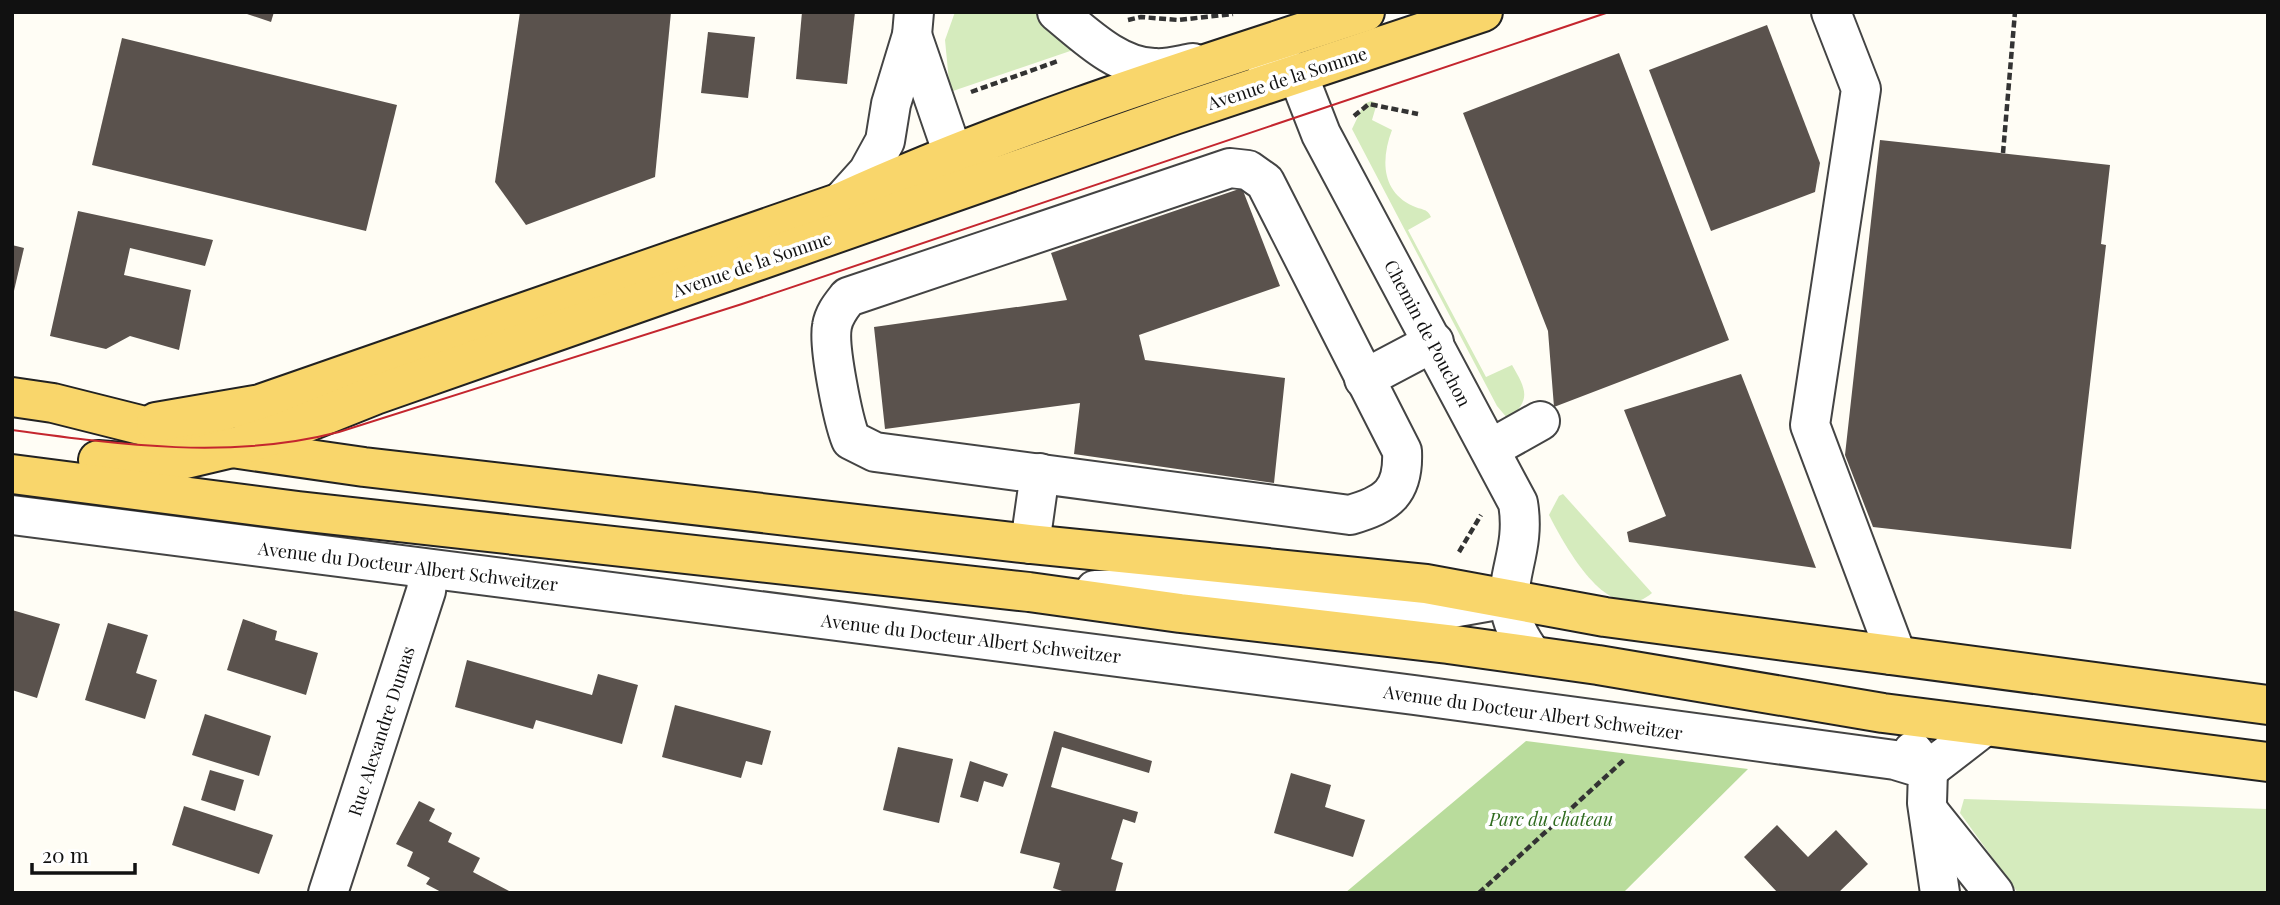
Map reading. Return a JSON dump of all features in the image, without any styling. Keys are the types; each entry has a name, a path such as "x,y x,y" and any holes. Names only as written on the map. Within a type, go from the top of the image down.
{"main road":[{"name":"Avenue de la Somme","path":"12,397 53,403 144,424 271,400 841,202 953,154 1365,12"},
{"name":"Avenue de la Somme","path":"20,467 160,465 232,448 280,433 375,395 1005,175 1483,12"},
{"path":"144,424 232,448 538,489 1030,544 1426,584 1605,617 2268,705"},
{"path":"20,467 358,518 1029,592 1532,655 1883,713 2268,762"},
{"path":"1985,726 2013,708 2268,736"}],"street":[{"path":"1057,12 1097,45 1136,65 1155,68 1232,57 1283,66 1298,75"},
{"path":"1831,12 1861,89 1810,425 1893,646 1891,656"},
{"path":"920,20 953,154 969,164 1005,175"},
{"path":"841,202 868,172 886,141 891,104 920,20"},
{"name":"Chemin de Pouchon","path":"1298,75 1321,134 1518,503 1521,520 1508,598"},
{"path":"1230,168 1248,170 1265,183 1364,379 1402,451 1403,471 1394,493 1375,508 1350,515 875,452 851,440 842,419 831,328 837,311 848,297 1230,168"},
{"path":"1364,379 1434,342"},
{"path":"1490,449 1540,421"},
{"path":"1030,544 1040,473"},
{"name":"Avenue du Docteur Albert Schweitzer","path":"12,515 1414,695 1895,761 1928,770"},
{"name":"Rue Alexandre Dumas","path":"328,893 426,591 429,569"},
{"path":"1029,592 1182,588 1287,592 1452,608 1508,598 1510,618 1519,638 1532,655"},
{"path":"1883,713 1928,770 1927,803 1940,893"},
{"path":"1928,770 1985,726"},
{"path":"1930,813 1994,893"}],"path":[{"path":"2003,153 2015,12"},
{"path":"1351,118 1369,104 1418,114"},
{"path":"1479,893 1631,755 1634,726"}],"green space":[{"path":"955,12 1037,12 1079,48 950,92 945,40"},
{"path":"1371,101 1377,103 1372,120 1392,130 1385,163 1389,183 1402,200 1426,211 1431,217 1408,230 1486,377 1512,365 1521,381 1524,400 1508,419 1497,406 1352,129 1364,104"},
{"path":"1563,494 1652,593 1636,601 1620,600 1604,592 1590,579 1565,545 1549,515 1559,496"},
{"name":"Parc du chateau","path":"1526,741 1748,769 1623,893 1345,893"},
{"path":"1964,799 2268,809 2268,893 2018,893 1960,813"}],"building":[{"path":"241,12 274,12 271,22"},
{"path":"520,12 671,12 655,177 526,225 495,182"},
{"path":"802,12 855,12 847,84 796,79"},
{"path":"1767,25 1820,163 1815,192 1711,231 1649,70"},
{"path":"708,32 755,37 748,98 701,93"},
{"path":"122,38 397,105 366,231 92,165"},
{"path":"1619,53 1729,340 1554,407 1548,331 1463,113"},
{"path":"1880,140 2110,165 2101,244 2106,245 2071,549 1873,527 1845,455"},
{"path":"1242,188 1280,286 1139,335 1145,360 1285,378 1274,483 1074,454 1080,403 885,429 874,327 1067,300 1051,253"},
{"path":"78,211 213,240 205,266 130,248 124,275 191,290 179,350 130,336 106,349 50,336"},
{"path":"12,245 24,248 13,295 12,295"},
{"path":"1741,374 1816,568 1629,542 1627,532 1666,516 1624,410"},
{"path":"12,610 60,624 37,698 12,690"},
{"path":"243,619 277,631 275,640 318,653 306,695 227,670"},
{"path":"108,623 148,635 136,673 157,680 145,719 85,700"},
{"path":"467,660 592,695 598,674 638,685 622,744 536,720 533,729 455,707"},
{"path":"675,705 771,731 762,765 746,761 741,778 662,757"},
{"path":"205,714 271,736 259,776 192,755"},
{"path":"1054,731 1152,761 1149,773 1062,747 1051,787 1138,812 1135,823 1123,819 1111,859 1123,863 1115,893 1068,893 1053,888 1060,863 1020,853"},
{"path":"898,747 953,759 939,823 883,810"},
{"path":"970,761 1008,774 1003,787 984,781 978,802 960,797"},
{"path":"210,770 244,780 235,811 201,800"},
{"path":"1291,773 1331,785 1325,807 1365,820 1353,857 1274,833"},
{"path":"419,801 435,809 429,821 452,833 448,842 480,858 473,872 513,893 443,893 426,884 430,878 407,866 413,852 396,844"},
{"path":"184,806 273,835 259,874 172,845"},
{"path":"1777,825 1808,857 1836,830 1868,864 1838,893 1778,893 1744,857"}],"tram line":[{"path":"12,430 135,445 217,448 298,441 339,432 742,304 1609,12"}]}
